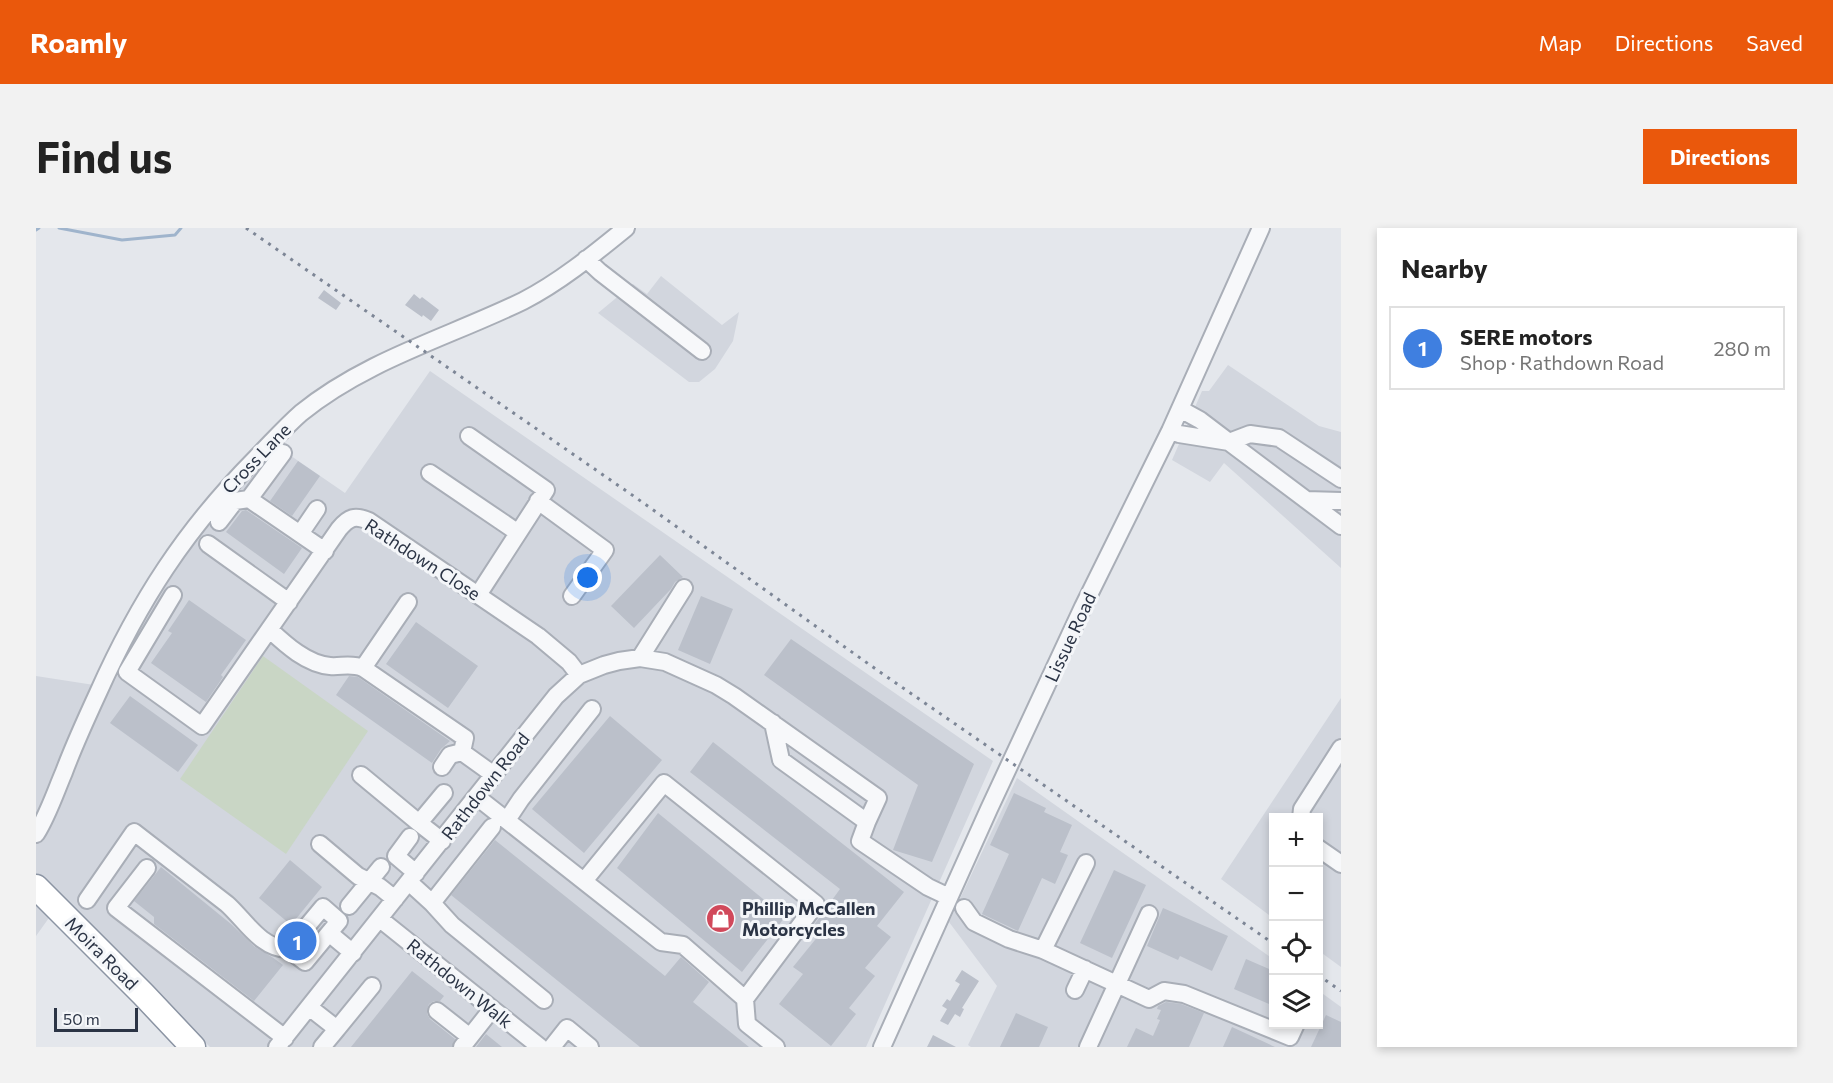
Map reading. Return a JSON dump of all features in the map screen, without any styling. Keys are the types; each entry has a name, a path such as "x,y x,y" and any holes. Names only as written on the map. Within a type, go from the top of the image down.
{"highway":[{"name":"Moira Road","path":"37,890 143,994 193,1047"}],"street":[{"name":"Cross Lane","path":"36,834 104,679 138,612 165,567 192,530 237,477 295,419 331,392 404,352 544,289 626,228"},
{"name":"Lissue Road","path":"882,1047 1083,608 1180,410 1261,228"},
{"path":"586,259 702,351"},
{"path":"1180,410 1200,420 1341,526"},
{"path":"1170,431 1229,442 1250,434 1279,438 1341,479"},
{"path":"469,436 546,490 478,595"},
{"path":"249,499 283,453"},
{"path":"430,473 517,532"},
{"path":"219,522 235,501 249,499 324,551"},
{"path":"538,501 605,550 572,596"},
{"path":"1306,501 1341,501"},
{"path":"300,534 317,509"},
{"name":"Rathdown Close","path":"173,595 127,672 202,726 324,551 345,522 352,518 360,517 369,521 558,650 579,675"},
{"path":"208,544 289,602"},
{"path":"640,658 684,588"},
{"path":"363,668 408,602"},
{"path":"270,630 283,642 314,662 329,666 350,665 363,668 465,738 462,752"},
{"name":"Rathdown Road","path":"281,1042 556,696 579,675 604,665 640,658 664,662 716,685 878,798 867,822"},
{"path":"432,903 521,799 592,709"},
{"path":"773,723 781,760 867,822 860,841 928,887 949,897"},
{"path":"1302,813 1341,748"},
{"path":"442,767 450,755 462,752 494,775"},
{"path":"361,775 415,830 442,841"},
{"path":"584,881 664,783 816,904 745,999 747,1024 776,1047"},
{"path":"444,793 396,856 452,925 544,1000"},
{"path":"477,796 499,824 584,881 661,942 683,945 745,999"},
{"path":"87,900 134,832 227,904 237,913 243,923 270,945 288,949 305,963 339,921 323,907 288,949"},
{"path":"320,844 358,876 381,887 395,899"},
{"path":"1323,851 1341,864"},
{"path":"1043,950 1086,863"},
{"path":"349,906 381,867"},
{"path":"147,868 116,908 281,1042"},
{"path":"964,908 974,922 1010,939 1043,950 1149,999 1164,991 1184,994 1269,1028"},
{"path":"1088,1047 1149,914"},
{"name":"Rathdown Walk","path":"380,919 540,1047"},
{"path":"329,933 353,953"},
{"path":"1075,990 1085,969"},
{"path":"322,1047 372,986"},
{"path":"309,1007 337,1029"},
{"path":"437,1011 466,1042 492,1009"},
{"path":"552,1047 567,1028 590,1047"},
{"path":"1270,1029 1290,1037 1294,1029"}],"shaded area":[{"path":"661,276 722,325 739,312 733,341 715,369 699,382 689,382 598,313 633,284 647,294"},
{"path":"1228,365 1319,426 1341,432 1341,568 1224,463 1210,482 1172,460 1202,391 1209,391"},
{"path":"430,371 993,761 866,1047 210,1047 61,901 36,936 36,676 107,687 169,572 206,524 278,447 345,493"},
{"path":"1341,698 1341,967 1323,954 1323,813 1269,813 1269,915 1221,879"},
{"path":"1017,778 1269,956 1269,1029 1323,1029 1323,994 1341,1007 1341,1047 971,1047 968,1045 997,986 949,922"}],"green space":[{"path":"263,656 368,731 286,854 180,779"}],"building":[{"path":"324,290 341,303 336,310 318,298"},
{"path":"414,294 439,310 431,321 405,305"},
{"path":"298,461 320,476 292,516 270,501"},
{"path":"246,510 302,548 284,574 226,532 242,511"},
{"path":"660,555 683,577 675,582 634,628 611,606"},
{"path":"701,596 733,609 710,664 678,650"},
{"path":"189,600 246,640 221,675 223,677 206,702 151,663 172,633 168,631"},
{"path":"416,622 478,666 448,708 386,664"},
{"path":"791,639 974,764 932,862 893,850 918,785 764,675"},
{"path":"349,676 358,677 450,741 441,749 432,763 336,695"},
{"path":"130,696 198,745 178,772 110,723"},
{"path":"610,716 662,760 584,853 532,809"},
{"path":"713,742 904,892 877,926 891,937 865,968 875,976 849,1008 856,1014 831,1046 779,1004 803,974 793,967 819,935 811,929 840,889 690,772"},
{"path":"1014,793 1046,808 1044,812 1072,825 1060,852 1068,855 1055,884 1042,878 1018,931 982,914 1009,854 990,845"},
{"path":"658,813 785,917 742,972 617,868"},
{"path":"495,840 665,976 681,957 709,982 693,1002 749,1047 640,1047 451,895"},
{"path":"290,860 322,887 291,925 259,898"},
{"path":"161,867 231,924 255,947 283,965 254,1001 154,924 154,917 134,901"},
{"path":"1114,870 1146,885 1112,958 1080,943"},
{"path":"1163,908 1228,936 1212,971 1180,956 1178,960 1147,946"},
{"path":"1246,959 1269,969 1269,1004 1234,989"},
{"path":"962,970 979,981 962,1008 964,1009 960,1017 955,1014 948,1025 940,1021 947,1009 942,1006 947,999 950,1001 960,984 955,981"},
{"path":"412,971 444,996 440,1001 429,1004 427,1014 455,1039 452,1047 351,1047"},
{"path":"1166,1002 1181,1004 1204,1013 1189,1047 1127,1047 1136,1028 1153,1036 1160,1020 1157,1019 1161,1010 1157,1009 1158,1006"},
{"path":"1016,1013 1048,1027 1039,1047 1000,1047"},
{"path":"1326,1015 1341,1022 1341,1047 1311,1047 1319,1029 1323,1029"},
{"path":"1232,1027 1275,1047 1223,1047"},
{"path":"486,1034 502,1047 476,1047"},
{"path":"933,1035 956,1047 927,1047"}],"waterway":[{"path":"59,228 122,240 175,235 181,228"}],"railway":[{"path":"246,228 635,497 877,670 1269,941"},
{"path":"1323,978 1341,991"}],"place":[{"name":"Phillip McCallen Motorcycles","path":"721,918"},
{"name":"SERE motors","path":"297,941"}]}
